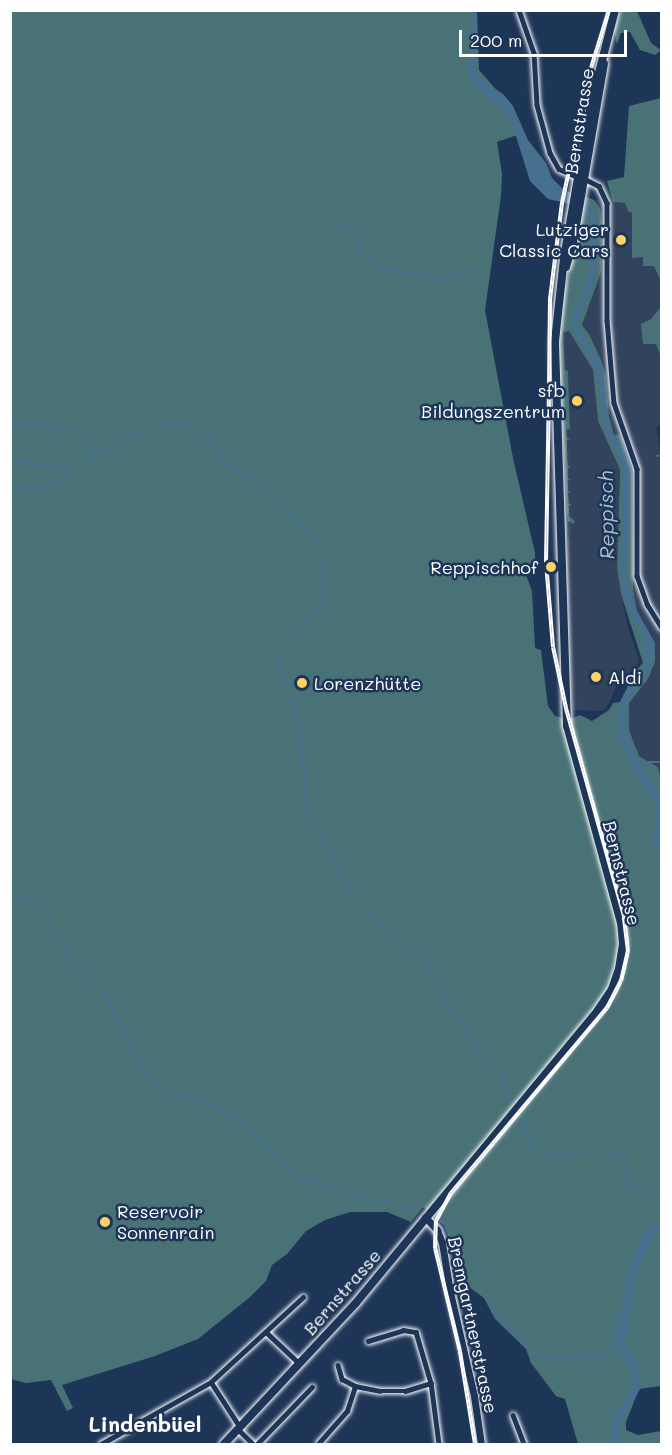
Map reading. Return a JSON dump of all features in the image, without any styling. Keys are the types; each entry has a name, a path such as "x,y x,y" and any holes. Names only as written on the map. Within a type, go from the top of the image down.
{"main road":[{"name":"Bernstrasse","path":"224,1444 355,1304 606,1000 616,981 621,962 621,923 567,726 555,348 563,277 581,178 591,104 615,10"},
{"name":"Bremgartnerstrasse","path":"425,1217 438,1230 441,1239 450,1292 474,1396 481,1444"}],"street":[{"path":"519,10 534,53 537,105 550,153 559,169 599,186 607,203 607,320 614,403 637,469 637,576 647,604 662,628"},
{"path":"101,1444 212,1382 303,1297"},
{"path":"368,1341 403,1330 416,1332 431,1383 439,1444"},
{"path":"266,1332 299,1363"},
{"path":"338,1365 340,1378 355,1386 380,1391 405,1391 431,1383"},
{"path":"212,1382 239,1428 252,1444"},
{"path":"318,1444 347,1411 355,1386"},
{"path":"257,1444 312,1387"},
{"path":"513,1415 524,1444"}],"shaded area":[{"path":"470,11 477,11 475,54 476,72 480,79 503,94 513,106 528,140 546,163 552,178 563,189 586,200 596,219 598,238 594,277 577,324 601,364 605,377 608,422 613,435 625,450 630,471 630,541 625,574 637,611 655,643 652,666 631,696 625,713 625,725 638,761 661,797 661,861 653,841 656,808 632,767 618,733 617,718 621,700 631,682 645,669 647,662 641,630 628,608 623,591 619,565 624,525 623,472 619,453 609,439 602,419 598,375 571,325 589,274 590,222 586,213 566,203 548,199 530,181 510,117 469,80 467,63 472,27"},
{"path":"594,200 626,203 632,213 632,257 643,257 643,266 654,266 661,282 660,308 651,319 656,344 662,357 661,423 656,428 662,459 661,784 658,767 639,756 629,730 629,703 648,679 655,662 655,648 637,611 633,589 632,470 620,434 614,436 609,416 606,376 601,360 589,334 582,325 601,272 600,208"},
{"path":"563,331 569,331 593,370 598,421 620,471 617,568 627,624 639,660 637,666 618,683 607,707 602,711 573,710 567,571 569,517 566,430 570,429 568,371 565,371"},
{"path":"661,1221 661,1231 653,1237 639,1266 630,1310 630,1329 624,1342 627,1350 633,1352 639,1379 643,1384 619,1426 621,1444 612,1444 613,1415 629,1393 633,1373 613,1345 616,1322 625,1297 625,1282 636,1249 641,1243 640,1238"}],"green space":[{"path":"11,11 477,11 479,70 507,102 520,134 497,142 502,174 501,196 485,310 513,458 535,553 535,559 524,570 532,591 535,648 541,650 548,706 555,716 568,720 580,715 592,721 609,710 613,703 620,702 629,684 628,679 643,663 621,594 617,568 620,470 598,421 593,370 569,331 563,332 565,370 568,371 570,429 566,430 567,438 571,439 567,440 567,454 570,454 567,455 568,466 571,466 568,468 568,479 571,479 568,480 568,491 572,492 568,493 569,504 572,504 569,506 569,516 575,521 574,524 568,521 567,513 559,351 562,302 586,197 594,200 600,208 601,272 582,325 589,334 601,360 606,376 609,416 614,435 620,434 632,470 633,589 637,611 655,648 655,662 648,679 629,703 629,730 639,756 658,767 662,784 661,1386 639,1389 626,1422 626,1430 638,1435 661,1431 661,1444 578,1444 565,1399 556,1396 531,1363 526,1349 495,1319 484,1298 465,1284 467,1271 452,1246 444,1225 423,1207 411,1222 387,1212 350,1212 325,1220 306,1231 287,1254 272,1265 266,1281 250,1297 198,1339 155,1356 62,1385 73,1408 67,1411 51,1380 26,1383 11,1379"},
{"path":"621,11 637,11 651,43 661,50 655,55 640,50 630,32 621,33 617,44 614,30"},
{"path":"662,98 661,357 656,344 643,344 641,324 651,319 660,308 661,282 654,266 643,266 643,257 632,258 632,213 628,211 625,203 613,202 607,181 624,177 629,106"}],"waterway":[{"path":"337,226 358,234 363,255 379,268 446,279 460,275 464,269 481,274"},
{"path":"154,427 173,420 192,426 211,441 222,462 270,490 322,547"},
{"path":"10,422 66,428"},
{"path":"75,428 79,429 94,453"},
{"path":"10,434 12,430"},
{"path":"81,470 99,450 144,432"},
{"path":"657,456 662,455"},
{"path":"10,461 69,469"},
{"path":"10,487 46,487 74,474"},
{"path":"289,687 279,659 317,610 325,594 322,562"},
{"path":"295,701 305,771 305,795 310,815 355,897"},
{"path":"641,766 644,762 662,762"},
{"path":"10,890 39,904 74,962 105,995 147,1074 170,1095 201,1100 239,1121 298,1177 322,1183 347,1195 371,1201 382,1199 417,1210"},
{"path":"364,909 422,956 445,989 442,1001 449,1006 451,1016 456,1016 487,1058"},
{"path":"490,1063 500,1071 513,1101"},
{"path":"522,1116 528,1129 526,1136 535,1141 531,1147 547,1154 562,1155 566,1151 576,1153 596,1150"},
{"path":"611,1152 623,1156 631,1184 642,1189 652,1204 662,1206"},
{"path":"440,1220 468,1230 466,1238 460,1244 462,1250 471,1250 480,1272"},
{"path":"489,1300 504,1324 515,1331 536,1356 555,1359 604,1354 614,1347"},
{"path":"646,1444 662,1436"}],"railway":[{"path":"549,394 550,299 562,203 591,68 609,10"},
{"path":"475,1444 460,1351 435,1248 436,1221 451,1193 607,1008 621,981 628,951 624,916 566,708 553,647 546,562 549,388"}],"place":[{"name":"Lutziger Classic Cars","path":"621,240"},
{"name":"sfb Bildungszentrum","path":"577,401"},
{"name":"Reppischhof","path":"551,567"},
{"name":"Aldi","path":"596,677"},
{"name":"Lorenzhütte","path":"302,683"},
{"name":"Reservoir Sonnenrain","path":"105,1222"}],"district":[{"name":"Lindenbüel","path":"145,1424"}],"water label":[{"name":"Reppisch","path":"606,515"}]}
